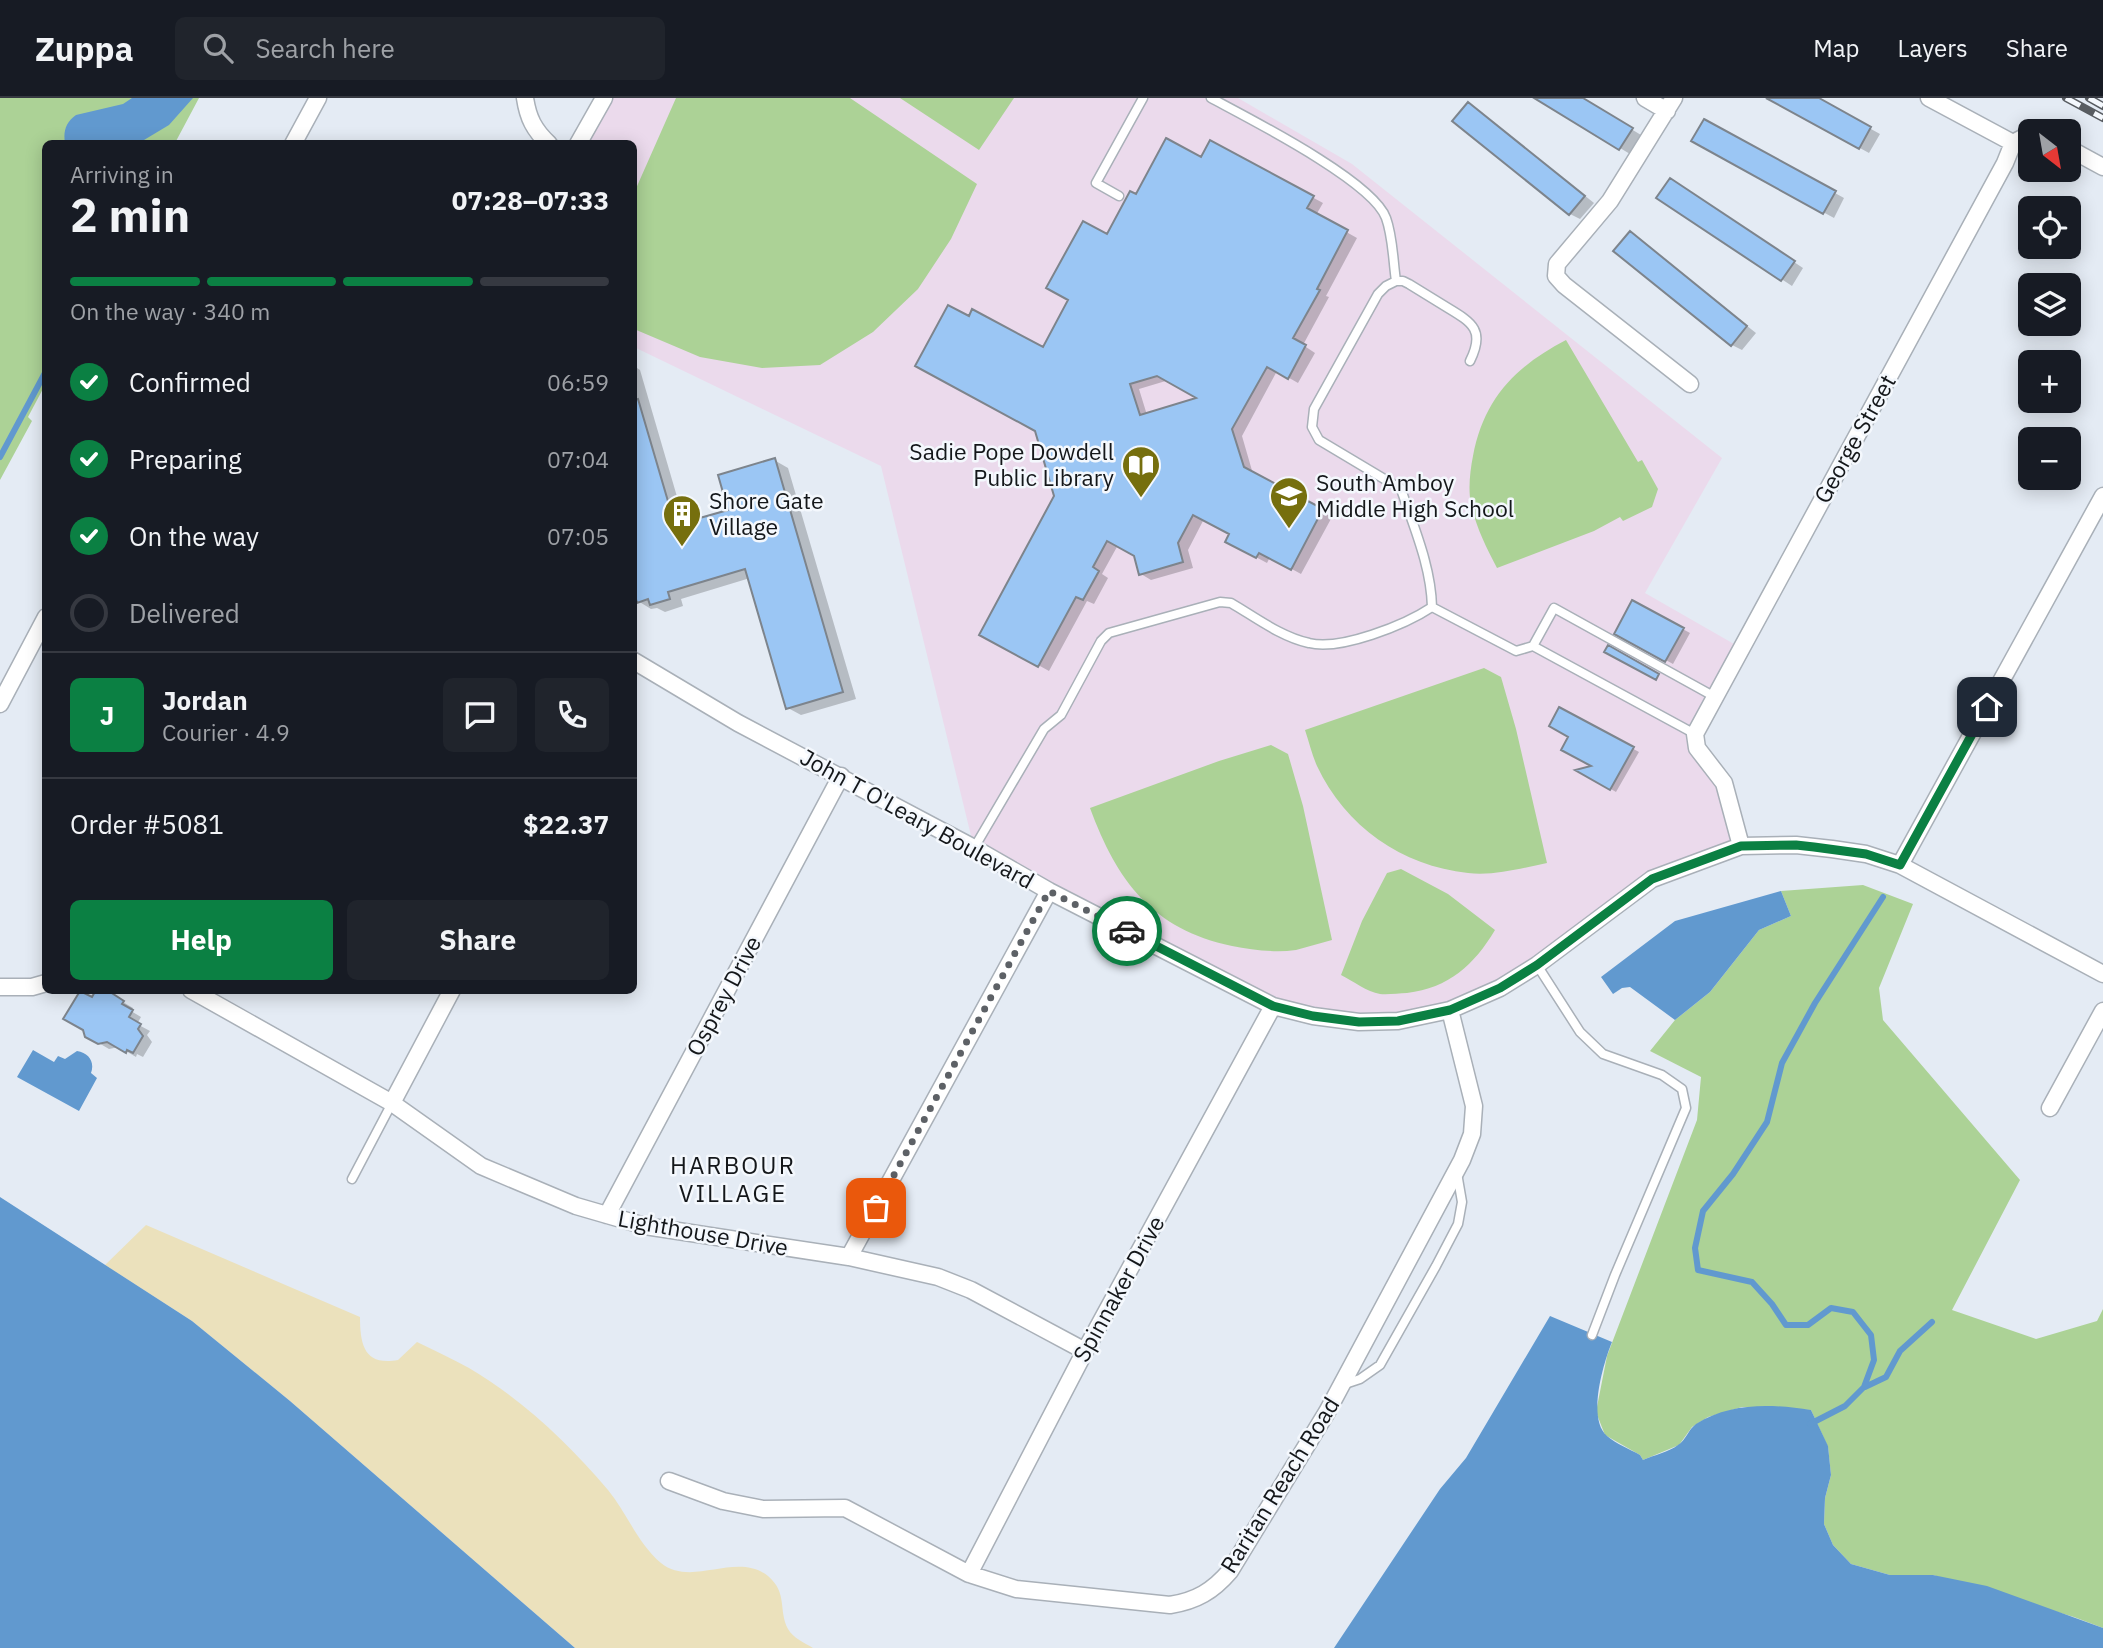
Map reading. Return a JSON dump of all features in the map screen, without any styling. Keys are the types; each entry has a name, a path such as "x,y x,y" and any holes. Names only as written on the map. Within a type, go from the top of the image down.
{"street":[{"path":"295,140 318,98"},
{"path":"525,98 528,117 545,140"},
{"path":"580,140 604,98"},
{"path":"1646,98 1671,104 1610,201 1557,264 1556,276 1563,285 1690,384"},
{"path":"1929,98 2013,143 2018,140"},
{"name":"George Street","path":"1695,734 2005,163 2013,143"},
{"path":"2081,155 2103,167"},
{"path":"1900,865 2103,496"},
{"path":"0,704 42,625"},
{"name":"John T O'Leary Boulevard","path":"637,663 738,723 841,776 1049,891 1273,1006 1313,1016 1359,1022 1398,1021 1450,1010 1500,988 1537,965 1652,879 1741,846 1796,845 1866,854 1900,865 2103,975"},
{"path":"1695,734 1697,748 1724,783 1741,846"},
{"name":"Osprey Drive","path":"607,1215 841,776"},
{"path":"849,1257 1049,891"},
{"path":"0,987 33,987 42,984"},
{"name":"Lighthouse Drive","path":"198,994 392,1103 481,1166 576,1206 645,1226 849,1257 938,1277 971,1290 1085,1351"},
{"path":"392,1103 450,994"},
{"name":"Spinnaker Drive","path":"969,1574 1085,1351 1273,1006"},
{"name":"Raritan Reach Road","path":"669,1481 723,1501 763,1509 845,1508 969,1574 1016,1589 1170,1605 1187,1603 1203,1595 1218,1585 1230,1571 1341,1385 1457,1170 1472,1134 1474,1106 1450,1010"},
{"path":"2050,1108 2103,1011"}],"lane":[{"path":"1119,196 1097,183 1143,98"},
{"path":"1211,98 1316,157 1375,201 1386,216 1396,281"},
{"path":"1432,607 1431,584 1425,559 1401,489 1319,440 1312,426 1314,409 1371,305 1386,286 1396,281 1403,281 1471,321 1477,336 1476,348 1470,361"},
{"path":"974,848 1044,729 1063,712 1101,641 1109,633 1220,603 1231,603 1289,636 1309,644 1333,646 1414,619 1432,607"},
{"path":"1432,607 1516,651 1533,646 1554,608 1715,697"},
{"path":"1533,646 1695,734"},
{"path":"1537,965 1580,1032 1603,1054 1661,1075 1682,1089 1686,1108 1592,1335"},
{"path":"352,1179 392,1103"},
{"path":"1341,1385 1360,1379 1380,1365 1436,1266 1458,1224 1462,1202 1457,1170"}],"shaded area":[{"name":"South Amboy Middle High School","path":"604,98 1238,98 1352,164 1722,458 1645,593 1741,648 1695,734 1716,771 1741,846 1652,879 1500,988 1398,1021 1273,1006 974,848 881,466 637,348 637,140 580,140"}],"green space":[{"path":"0,98 199,98 177,140 42,140 42,391 28,417 32,421 0,480"},
{"path":"676,98 850,98 977,184 951,239 918,289 873,332 820,365 762,368 700,357 637,330 637,186"},
{"path":"900,98 1014,98 979,150"},
{"path":"1566,340 1638,462 1642,460 1658,489 1652,507 1623,521 1620,517 1594,531 1497,568 1485,545 1470,498 1471,468 1478,435 1485,417 1505,386 1532,361"},
{"path":"1484,668 1501,677 1547,863 1478,874 1420,862 1378,839 1343,807 1329,788 1315,762 1305,730"},
{"path":"1271,745 1288,754 1303,806 1332,940 1288,951 1247,949 1204,938 1180,928 1159,914 1141,898 1112,858 1090,808"},
{"path":"1401,869 1448,894 1495,930 1469,964 1448,980 1422,990 1380,994 1341,975 1362,921 1387,873"},
{"path":"1863,885 1913,904 1879,988 1883,1020 2020,1180 1952,1310 2036,1339 2097,1321 2103,1309 2103,1628 1933,1575 1890,1575 1851,1564 1833,1545 1824,1524 1825,1498 1831,1475 1828,1447 1811,1410 1742,1407 1708,1417 1692,1427 1679,1445 1643,1460 1640,1455 1605,1435 1596,1412 1607,1356 1697,1120 1701,1077 1650,1051 1675,1020 1710,992 1759,930 1791,916 1781,891"}],"sand":[{"path":"146,1225 360,1317 363,1345 371,1357 387,1361 398,1360 417,1342 489,1381 544,1423 577,1456 608,1490 646,1547 661,1563 673,1570 686,1572 742,1567 755,1569 768,1576 778,1589 788,1629 796,1638 813,1648 575,1648 290,1401 192,1321 105,1265"}],"water":[{"path":"132,98 193,98 169,125 144,140 65,140 66,127 76,115 123,104"},
{"path":"1781,891 1791,916 1759,930 1710,992 1675,1020 1630,987 1622,988 1613,994 1601,977 1675,921"},
{"path":"33,1050 54,1062 58,1056 65,1059 77,1051 90,1059 91,1073 97,1078 79,1111 17,1077"},
{"path":"0,1197 192,1321 290,1401 575,1648 0,1648"},
{"path":"1550,1316 1612,1342 1601,1377 1598,1417 1607,1436 1640,1455 1643,1460 1666,1452 1683,1440 1696,1424 1723,1412 1752,1406 1811,1410 1828,1446 1831,1475 1825,1498 1824,1524 1833,1545 1851,1564 1890,1575 1933,1575 1987,1586 2103,1628 2103,1648 1334,1648 1440,1489 1466,1458"}],"building":[{"path":"1534,98 1583,98 1633,128 1619,150"},
{"path":"1766,98 1819,98 1871,127 1859,149"},
{"path":"1468,102 1585,196 1569,215 1452,121"},
{"path":"1704,119 1836,191 1823,214 1691,141"},
{"path":"1166,138 1201,157 1210,140 1314,196 1307,208 1348,230 1317,289 1320,290 1293,338 1306,345 1288,379 1267,367 1232,429 1244,467 1323,509 1291,570 1259,553 1256,558 1225,542 1229,534 1193,515 1178,543 1183,562 1139,575 1134,556 1107,541 1093,567 1099,571 1083,600 1076,597 1038,667 979,635 1054,496 1035,431 915,366 948,305 969,316 972,309 1043,347 1068,300 1046,288 1083,221 1107,234 1130,191 1136,194","holes":["1157,376 1196,398 1140,415 1130,384"]},
{"path":"1670,178 1795,261 1781,281 1656,198"},
{"path":"1630,231 1747,326 1731,346 1613,251"},
{"name":"Shore Gate Village","path":"637,399 675,525 728,510 718,475 775,458 843,692 786,709 745,569 668,592 670,599 650,605 648,599 637,603"},
{"path":"1632,600 1684,628 1665,662 1614,634"},
{"path":"1608,645 1659,674 1656,680 1604,652"},
{"path":"1559,707 1634,747 1610,790 1575,770 1591,766 1561,750 1568,737 1549,726"},
{"path":"78,994 92,997 94,994 113,994 124,1001 122,1004 133,1010 129,1017 141,1024 138,1029 143,1036 133,1053 127,1050 126,1053 107,1042 98,1044 85,1037 83,1030 63,1019"}],"waterway":[{"path":"0,457 42,378"},
{"path":"1810,1424 1845,1406 1864,1387 1874,1360 1871,1335 1853,1312 1831,1308 1808,1325 1786,1325 1752,1282 1698,1270 1695,1248 1703,1211 1733,1174 1767,1122 1782,1063 1815,1003 1883,897"},
{"path":"1865,1387 1886,1377 1900,1351 1932,1322"}],"railway":[{"path":"2066,98 2103,118"},
{"path":"2089,98 2103,106"}],"way so far":[{"path":"876,1208 1049,891 1127,931"}],"place":[{"name":"Sadie Pope Dowdell Public Library","path":"1141,499"},
{"name":"South Amboy Middle High School","path":"1289,530"},
{"name":"Shore Gate Village","path":"682,548"}],"district":[{"name":"HARBOUR VILLAGE","path":"733,1180"}],"route":[{"path":"1127,931 1273,1006 1313,1016 1359,1022 1398,1021 1450,1010 1500,988 1537,965 1652,879 1741,846 1796,845 1832,849 1866,854 1900,865 1987,707"}]}
